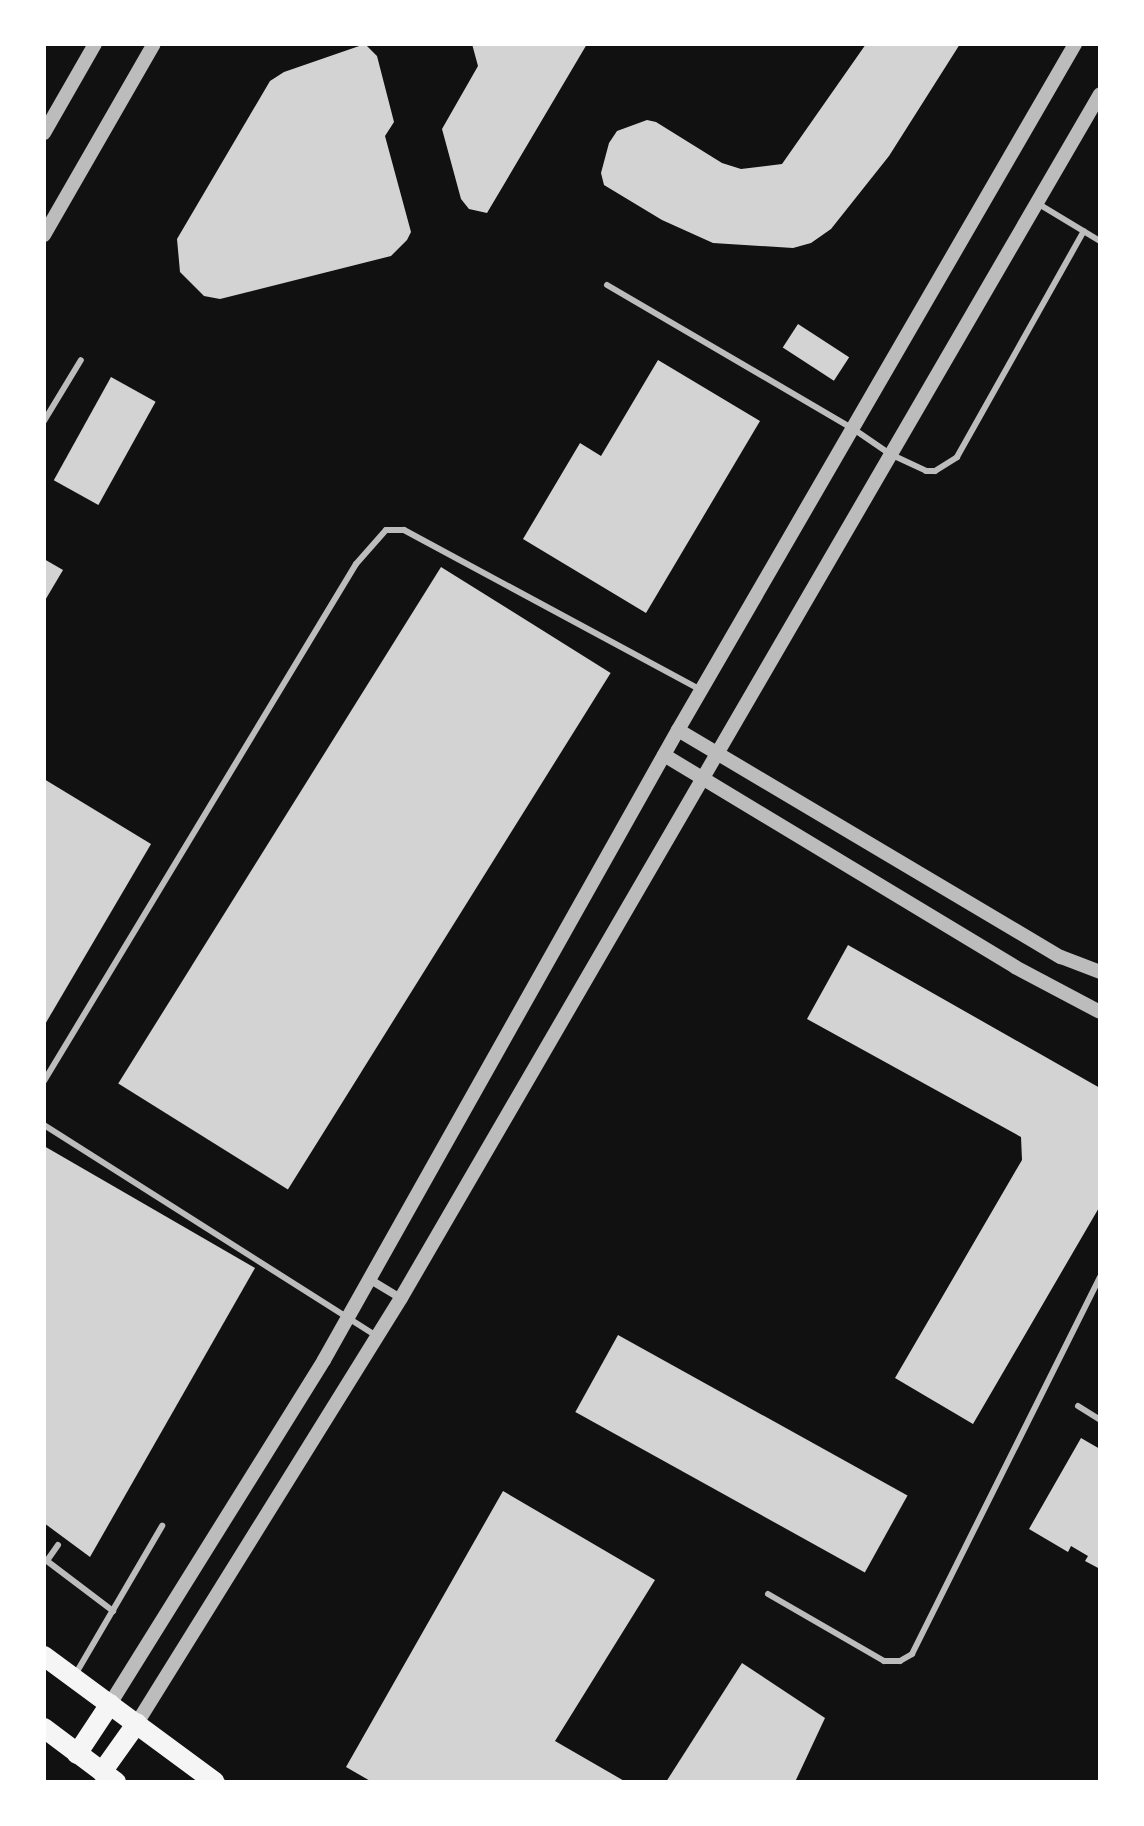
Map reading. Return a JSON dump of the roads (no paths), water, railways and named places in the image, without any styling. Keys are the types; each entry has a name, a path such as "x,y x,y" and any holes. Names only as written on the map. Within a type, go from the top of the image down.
{"main road":[{"path":"44,1656 215,1782"},
{"path":"77,1754 110,1704"},
{"path":"44,1728 109,1777 137,1723"}],"street":[{"path":"44,133 95,44"},
{"path":"44,235 154,44"},
{"path":"110,1704 349,1315 678,730 1075,44"},
{"path":"137,1723 401,1298 1100,94"},
{"path":"678,730 1061,957 1100,972"},
{"path":"664,755 1015,967 1100,1012"},
{"path":"369,1279 401,1298"}],"lane":[{"path":"1037,203 1100,241"},
{"path":"607,285 852,428 890,454 926,471 943,468 957,457 1084,231"},
{"path":"44,421 81,360"},
{"path":"44,1081 356,564 386,530 404,530 701,690"},
{"path":"44,1125 349,1315 377,1336"},
{"path":"768,1594 884,1661 907,1659 1100,1277"},
{"path":"1078,1406 1100,1420"},
{"path":"73,1678 162,1526"},
{"path":"58,1545 47,1561 113,1611"}]}
